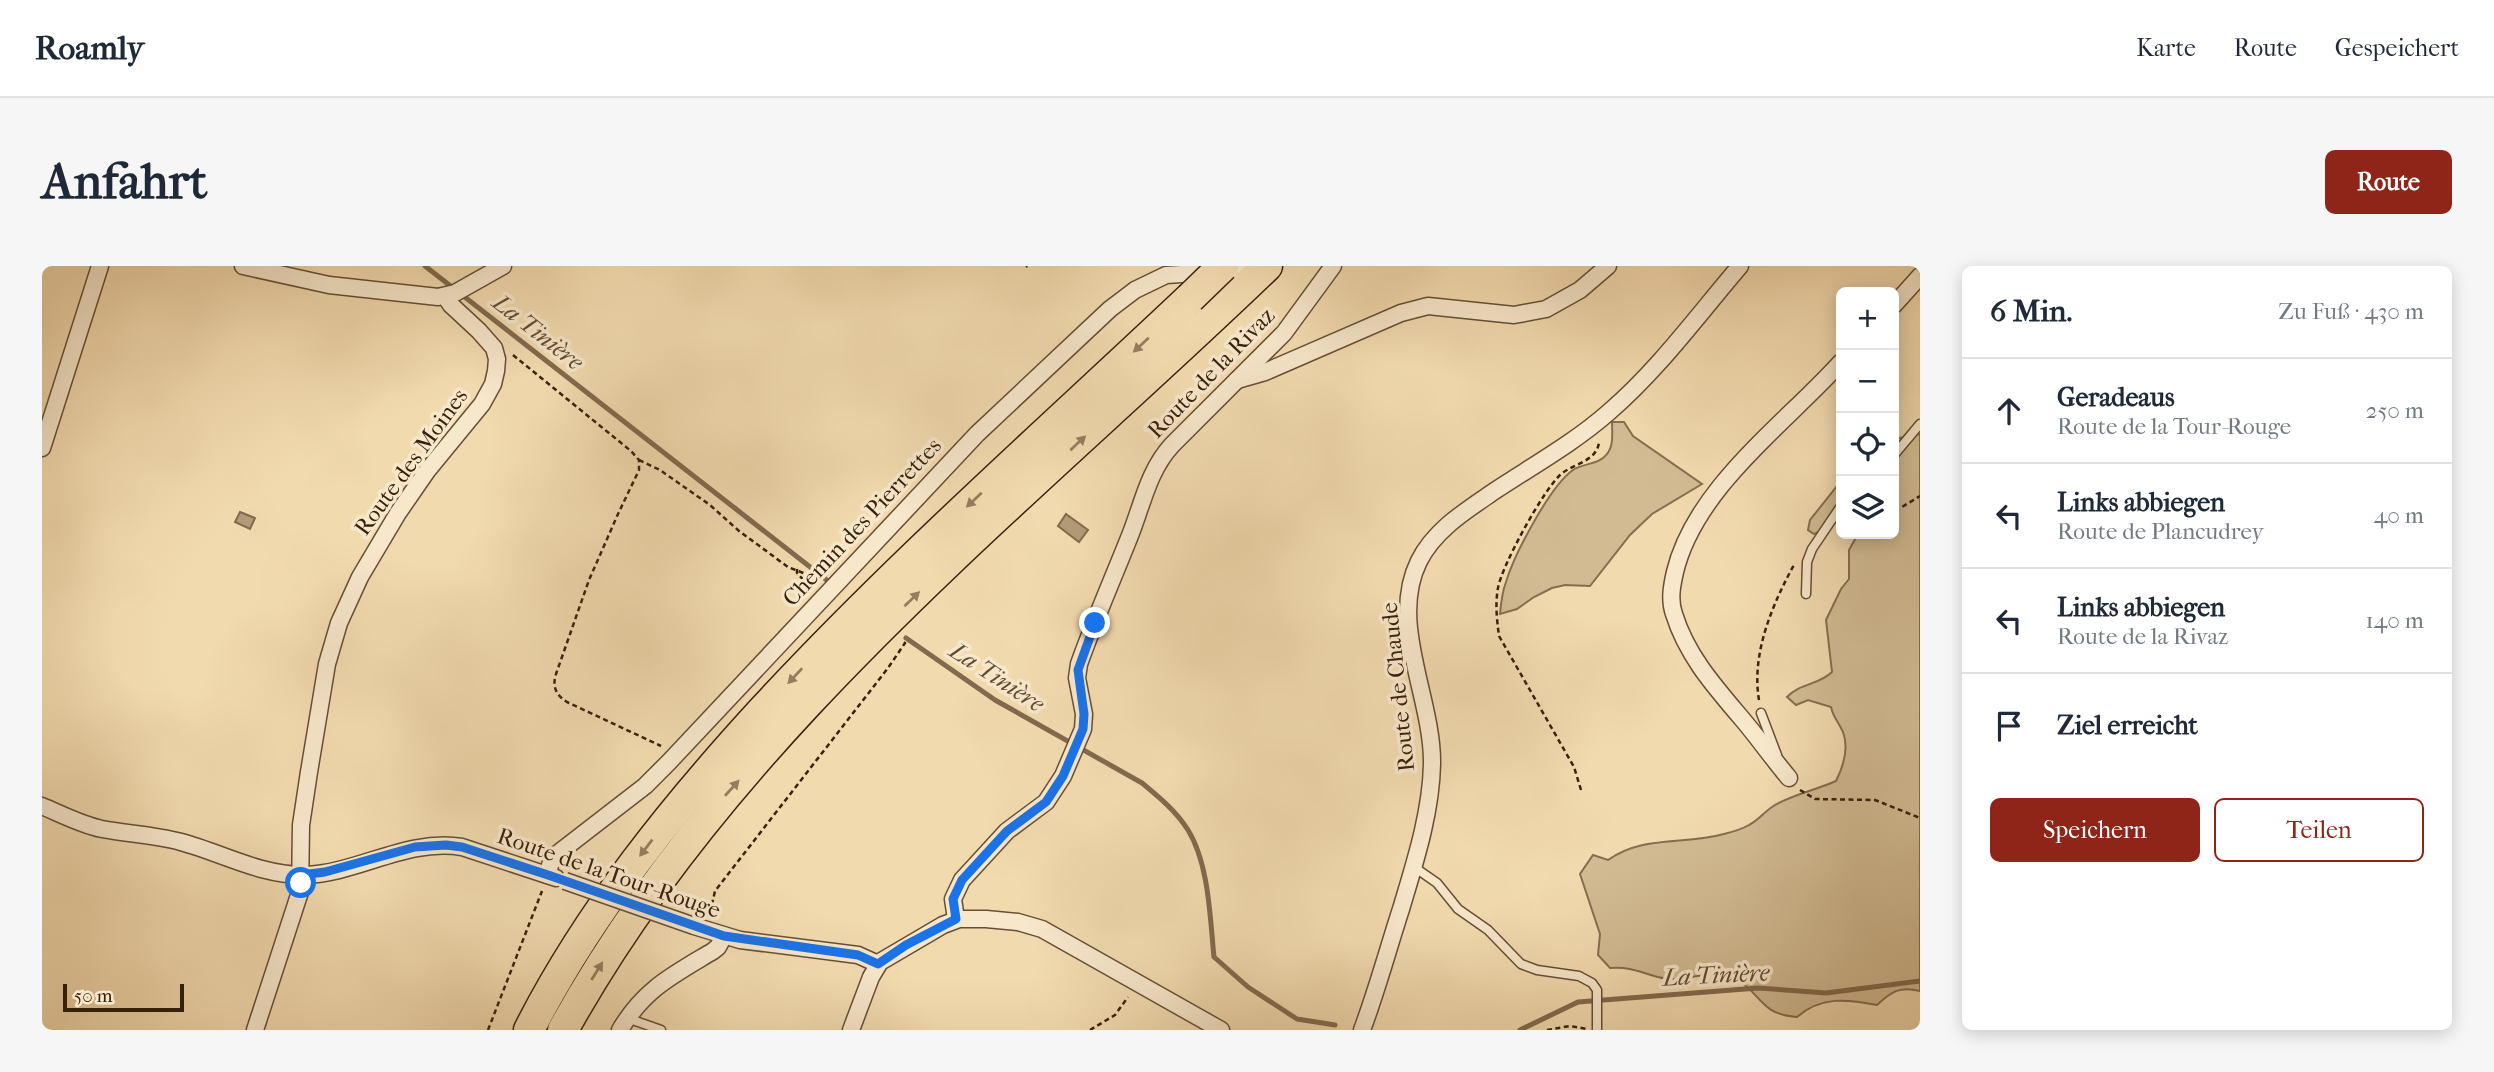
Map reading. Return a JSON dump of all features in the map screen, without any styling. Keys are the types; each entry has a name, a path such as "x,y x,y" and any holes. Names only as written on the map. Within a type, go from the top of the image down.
{"highway":[{"path":"529,1030 570,959 625,877 700,780 876,593 1223,266"},
{"path":"563,1030 595,972 678,854 723,798 818,693 945,568 1268,266"}],"street":[{"path":"42,448 100,266"},
{"path":"243,266 294,272 338,287 416,296 456,292 503,266"},
{"name":"Chemin des Pierrettes","path":"548,875 551,862 561,850 645,786 676,755 977,434 1128,295 1166,275 1244,270 1248,266"},
{"name":"Route de la Rivaz","path":"956,919 953,899 959,885 1001,837 1050,797 1058,786 1080,738 1084,714 1078,670 1147,485 1167,450 1284,333 1333,266"},
{"path":"1235,381 1265,372 1415,309 1428,306 1514,315 1546,309 1580,290 1608,266"},
{"name":"Route de Chaude","path":"1362,1030 1413,867 1427,812 1432,762 1428,721 1408,616 1408,594 1418,564 1434,538 1462,513 1590,427 1631,392 1740,266"},
{"path":"1899,299 1920,276"},
{"path":"456,292 451,306 486,338 496,352"},
{"name":"Route des Moines","path":"255,1030 301,883 301,825 327,664 338,623 360,577 398,513 427,471 486,398 496,371 496,352"},
{"path":"1789,778 1698,665 1674,614 1671,598 1683,545 1703,509 1762,440 1811,396 1836,368"},
{"name":"Route de la Tour-Rouge","path":"42,806 98,828 173,840 266,870 301,875 325,872 415,847 462,847 701,925 724,936 858,955 878,964"},
{"path":"851,1030 878,964 906,945 956,919 1003,920 1042,929 1221,1030"},
{"path":"623,1024 649,991 718,947 724,936"}],"lane":[{"path":"1899,449 1920,424"},
{"path":"1806,594 1807,562 1812,549 1836,513"},
{"path":"1761,713 1765,729 1776,750 1775,761"},
{"path":"1413,867 1445,890 1458,909 1488,930 1521,964 1537,970 1579,976 1590,981 1597,989 1595,1030"},
{"path":"623,1024 661,1030"}],"path":[{"path":"496,352 507,353 523,362 639,460 660,470 710,505 764,551 788,567 816,576 826,584"},
{"path":"1581,790 1574,767 1499,636 1496,619 1498,588 1506,564 1536,509 1558,477 1588,459 1598,449 1599,440 1590,427"},
{"path":"639,460 639,470 589,580 555,674 554,685 557,693 567,702 676,755"},
{"path":"1899,507 1920,496"},
{"path":"1761,713 1758,693 1761,644 1778,595 1796,560"},
{"path":"797,569 797,573 809,583 817,603"},
{"path":"701,925 715,891 888,668 905,643 903,642"},
{"path":"1789,778 1810,797 1875,800 1920,818"},
{"path":"488,1030 548,875"},
{"path":"1090,1030 1115,1014 1138,983"},
{"path":"1547,1030 1570,1026 1595,1030"}],"shaded area":[{"path":"1612,422 1624,422 1633,436 1702,484 1652,514 1630,535 1590,586 1565,585 1552,588 1517,609 1500,614 1510,570 1534,522 1564,478 1581,466 1604,458 1612,443"},
{"path":"1920,434 1920,991 1897,991 1877,1005 1855,1001 1825,1002 1797,1017 1769,1008 1746,986 1730,976 1713,974 1668,979 1627,968 1610,968 1598,955 1600,934 1580,874 1593,855 1608,860 1636,847 1734,831 1753,823 1782,801 1836,781 1843,764 1845,744 1843,732 1831,707 1808,700 1796,705 1787,697 1832,672 1826,620 1849,579 1849,550 1855,539 1899,539 1899,438"},
{"path":"1836,487 1836,522 1814,534 1808,530 1810,520"},
{"path":"240,512 255,518 250,529 235,522"},
{"path":"1066,514 1088,530 1079,542 1058,526"}],"waterway":[{"name":"La Tinière","path":"425,266 828,581"},
{"name":"La Tinière","path":"906,638 995,700 1142,783 1161,799 1188,830 1195,844 1207,892 1214,957 1248,987 1297,1019 1335,1025"},
{"name":"La Tinière","path":"1520,1030 1578,1002 1758,988 1826,993 1920,981"}],"route":[{"path":"301,883 301,875 325,872 415,847 462,847 706,931 746,941 858,955 878,964 906,945 956,919 953,899 967,873 1007,831 1042,806 1058,786 1082,732 1084,714 1077,678 1081,659 1095,623"}]}
